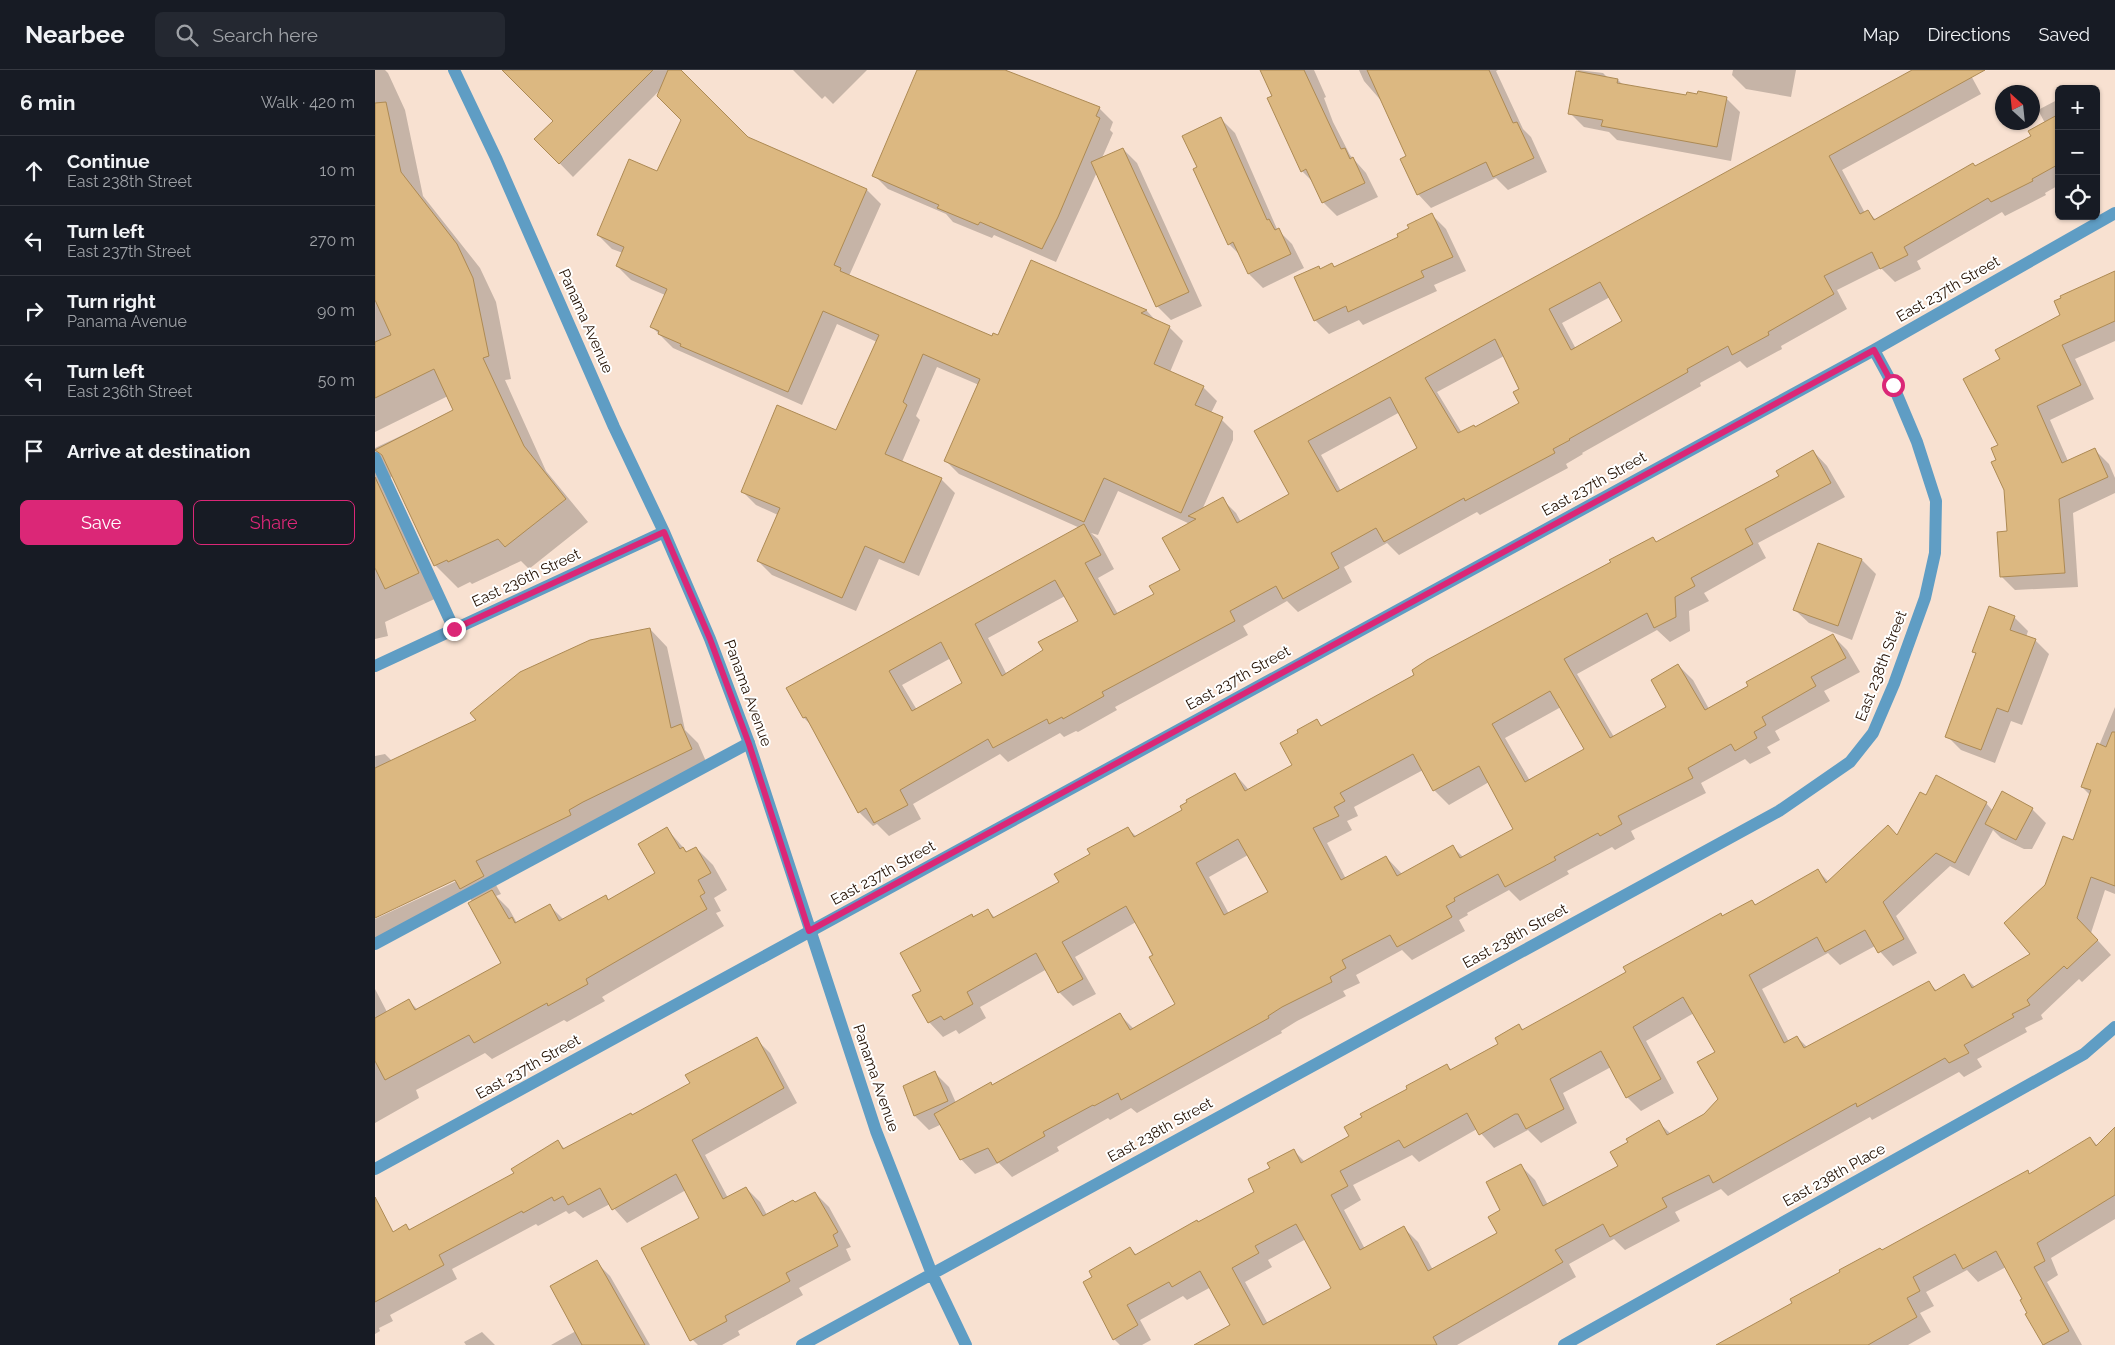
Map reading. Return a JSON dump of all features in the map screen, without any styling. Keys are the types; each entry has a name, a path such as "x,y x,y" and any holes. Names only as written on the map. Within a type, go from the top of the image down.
{"street":[{"name":"Panama Avenue","path":"454,70 496,158 710,639 749,744 876,1131 932,1274 966,1345"},
{"name":"East 237th Street","path":"375,1169 1874,350 2115,213"},
{"name":"East 238th Street","path":"802,1345 1770,815 1850,762 1873,733 1895,684 1925,598 1935,553 1937,501 1917,442 1893,385 1874,350"},
{"path":"375,458 454,629"},
{"name":"East 236th Street","path":"375,666 664,532"},
{"path":"375,944 749,744"},
{"name":"East 238th Place","path":"1564,1345 2084,1054 2115,1027"}],"building":[{"path":"502,70 653,70 559,164 534,139 553,121"},
{"path":"668,70 681,70 748,137 867,189 834,265 841,268 840,271 992,336 993,333 998,335 1031,260 1147,310 1141,313 1170,326 1154,364 1204,386 1195,405 1223,417 1181,513 1104,478 1084,522 944,461 980,379 923,354 903,402 907,405 885,454 942,478 904,563 865,546 842,598 757,561 780,508 741,492 777,405 836,430 879,335 823,311 788,392 680,346 681,344 658,334 659,331 650,327 667,289 616,266 624,247 597,235 629,159 657,171 681,120 657,96"},
{"path":"917,70 1005,70 1100,107 1096,116 1100,118 1058,217 1042,249 980,222 978,225 937,208 939,205 872,176"},
{"path":"1260,70 1304,70 1341,149 1345,148 1350,159 1353,157 1365,183 1322,203 1306,169 1301,172 1267,98 1272,96"},
{"path":"1367,70 1489,70 1513,123 1517,122 1534,158 1493,177 1486,162 1417,195 1400,159 1406,156"},
{"path":"1912,70 1985,70 1829,156 1860,214 1868,210 1874,220 1973,163 1975,166 2031,136 2028,131 2040,130 2040,124 2055,116 2055,166 2032,179 2033,181 1991,202 1988,198 1904,247 1908,255 1880,269 1872,252 1824,276 1834,294 1768,332 1769,335 1732,355 1728,346 1687,369 1688,372 1569,439 1553,449 1555,453 1465,501 1464,498 1384,542 1376,528 1331,553 1339,568 1283,599 1276,586 1230,611 1235,621 1102,692 1104,696 1063,719 1062,717 1049,724 1047,719 993,748 988,739 900,790 908,805 874,823 866,808 858,813 806,717 803,718 786,688 1084,524 1101,555 1085,563 1114,615 1154,594 1149,586 1180,570 1162,538 1196,519 1188,516 1223,497 1237,523 1289,494 1254,431","holes":["1600,282 1622,321 1571,350 1549,309","1495,339 1519,389 1513,392 1519,403 1475,427 1474,425 1458,433 1425,378","1390,397 1417,448 1337,492 1308,441","1055,580 1078,621 1038,642 1043,650 1002,676 975,624","941,642 962,683 912,711 889,671"]},
{"path":"1576,71 1618,79 1617,83 1686,95 1687,92 1697,94 1698,91 1727,97 1717,147 1601,126 1603,120 1568,114"},
{"path":"386,102 401,172 457,244 473,278 489,356 483,358 524,446 566,499 505,547 498,539 448,562 447,560 434,566 382,455 375,450 453,410 434,369 375,398 375,342 391,335 375,300 375,103"},
{"path":"1221,117 1267,220 1269,219 1275,230 1279,228 1291,254 1248,274 1233,242 1228,245 1193,169 1197,167 1182,136"},
{"path":"1123,148 1189,292 1156,307 1091,162"},
{"path":"1432,213 1453,257 1421,271 1424,277 1348,312 1346,306 1314,321 1294,277 1319,266 1320,269 1332,263 1334,267 1398,237 1397,234 1409,228 1407,225"},
{"path":"2115,271 2115,321 2062,345 2081,385 2037,406 2062,463 2095,448 2108,477 2059,499 2065,573 2000,577 1997,532 2007,531 2004,490 1991,462 1996,460 1991,448 1998,445 1963,379 2000,359 1995,350 2060,315 2054,301 2061,298 2060,296"},
{"path":"1813,450 1831,483 1745,529 1753,544 1691,578 1695,586 1675,597 1676,617 1654,628 1647,613 1564,659 1610,738 1666,707 1651,680 1678,664 1705,710 1748,686 1746,682 1833,634 1846,658 1811,677 1816,686 1762,717 1766,725 1754,732 1757,738 1735,751 1731,744 1688,768 1693,778 1618,816 1622,824 1600,836 1598,833 1554,857 1556,860 1505,887 1498,874 1454,898 1455,901 1446,906 1452,917 1414,938 1397,947 1390,935 1342,960 1346,968 1330,977 1332,982 1282,1007 1268,1016 1269,1018 1121,1100 1118,1093 1093,1105 1043,1132 1045,1136 997,1163 988,1148 960,1160 934,1114 991,1082 992,1085 1120,1013 1130,1030 1175,1004 1149,957 1153,955 1126,906 1062,942 1083,979 1058,993 1036,953 967,992 973,1004 944,1020 941,1016 928,1023 912,995 921,991 900,953 972,914 973,917 988,909 993,918 1059,882 1054,874 1090,854 1087,849 1128,827 1134,837 1182,810 1180,806 1187,802 1186,800 1235,773 1245,791 1292,765 1280,743 1298,733 1297,730 1317,719 1321,726 1414,675 1412,670 1427,660 1611,562 1609,560 1653,537 1656,542 1779,476 1776,471","holes":["1550,691 1584,749 1525,782 1492,724","1413,754 1433,791 1479,766 1513,829 1460,858 1453,845 1397,876 1386,856 1341,880 1313,828 1339,816 1334,807 1345,801 1340,793","1238,839 1268,892 1224,915 1196,863"]},
{"path":"375,477 419,573 385,589 375,568"},
{"path":"1818,543 1862,559 1838,626 1793,610"},
{"path":"1989,606 2015,616 2010,630 2036,639 2008,712 1997,708 1981,750 1945,737 1976,653 1972,652"},
{"path":"650,628 671,728 681,724 692,749 583,802 569,810 571,815 476,861 484,876 460,889 455,880 375,918 375,768 476,720 470,713 520,672 590,640"},
{"path":"2112,732 2115,732 2115,886 2091,877 2077,918 2098,940 2067,969 2064,966 2027,1000 2030,1005 2012,1014 2014,1017 1964,1045 1969,1053 1949,1063 1945,1058 1857,1107 1856,1103 1713,1183 1709,1175 1662,1198 1667,1207 1610,1237 1603,1224 1555,1250 1563,1262 1433,1337 1437,1345 1194,1345 1230,1325 1200,1271 1172,1287 1169,1282 1127,1305 1138,1325 1113,1340 1083,1282 1092,1277 1089,1271 1130,1247 1135,1255 1197,1220 1198,1222 1254,1192 1248,1179 1270,1168 1267,1163 1294,1149 1301,1163 1349,1136 1344,1127 1362,1117 1360,1114 1407,1089 1406,1086 1447,1064 1450,1070 1498,1044 1495,1038 1519,1024 1522,1030 1571,1003 1626,972 1623,967 1721,913 1722,916 1752,900 1755,905 1818,869 1826,883 1888,825 1897,835 1920,792 1926,795 1936,775 1987,802 1955,863 1936,853 1883,902 1904,939 1878,953 1865,930 1825,952 1817,937 1749,975 1784,1043 1797,1036 1804,1048 1929,981 1935,991 1964,974 1972,988 2030,954 2004,923 2045,885 2063,836 2073,840 2091,790 2081,787 2097,743 2106,747","holes":["1683,997 1715,1052 1697,1062 1718,1099 1704,1114 1667,1135 1659,1120 1626,1139 1628,1142 1610,1152 1618,1166 1543,1206 1521,1164 1486,1182 1500,1210 1488,1217 1497,1233 1428,1271 1404,1226 1360,1250 1331,1195 1348,1186 1340,1171 1399,1140 1404,1148 1467,1113 1479,1135 1515,1114 1518,1114 1526,1129 1564,1109 1550,1079 1601,1051 1626,1098 1661,1079 1633,1027","1296,1224 1331,1288 1263,1325 1232,1268 1259,1253 1255,1246"]},
{"path":"2002,791 2033,808 2016,840 1985,824"},
{"path":"667,827 680,849 683,847 686,852 696,847 711,873 698,880 705,893 700,896 707,909 586,979 588,984 548,1006 547,1003 474,1043 469,1035 385,1080 375,1061 375,1018 409,999 415,1010 501,963 468,903 492,890 509,919 512,917 515,923 550,904 559,921 606,895 608,900 655,873 638,844"},
{"path":"757,1037 784,1088 692,1140 723,1199 746,1187 763,1216 793,1200 795,1202 815,1192 838,1232 833,1235 838,1246 786,1273 790,1281 725,1316 727,1321 690,1341 641,1248 699,1218 676,1174 612,1210 600,1188 568,1205 563,1196 554,1201 552,1197 439,1255 444,1265 375,1302 375,1197 393,1232 406,1224 409,1230 514,1173 511,1169 558,1140 563,1149 631,1113 632,1115 690,1083 685,1075"},
{"path":"935,1071 948,1101 914,1116 903,1086"},
{"path":"2115,1127 2115,1195 2037,1243 2045,1261 2034,1267 2069,1331 2043,1345 2025,1314 2027,1313 2020,1300 2022,1299 1996,1251 1963,1269 1955,1254 1913,1277 1920,1291 1907,1298 1917,1317 1868,1345 1716,1345 1792,1303 1790,1299 1840,1272 1839,1270 1880,1248 1882,1250 2028,1170 2029,1174 2090,1137 2096,1146"},
{"path":"597,1260 645,1345 582,1345 550,1286"}],"route":[{"path":"454,629 664,532 710,639 749,744 809,931 1874,350 1893,385"}]}
